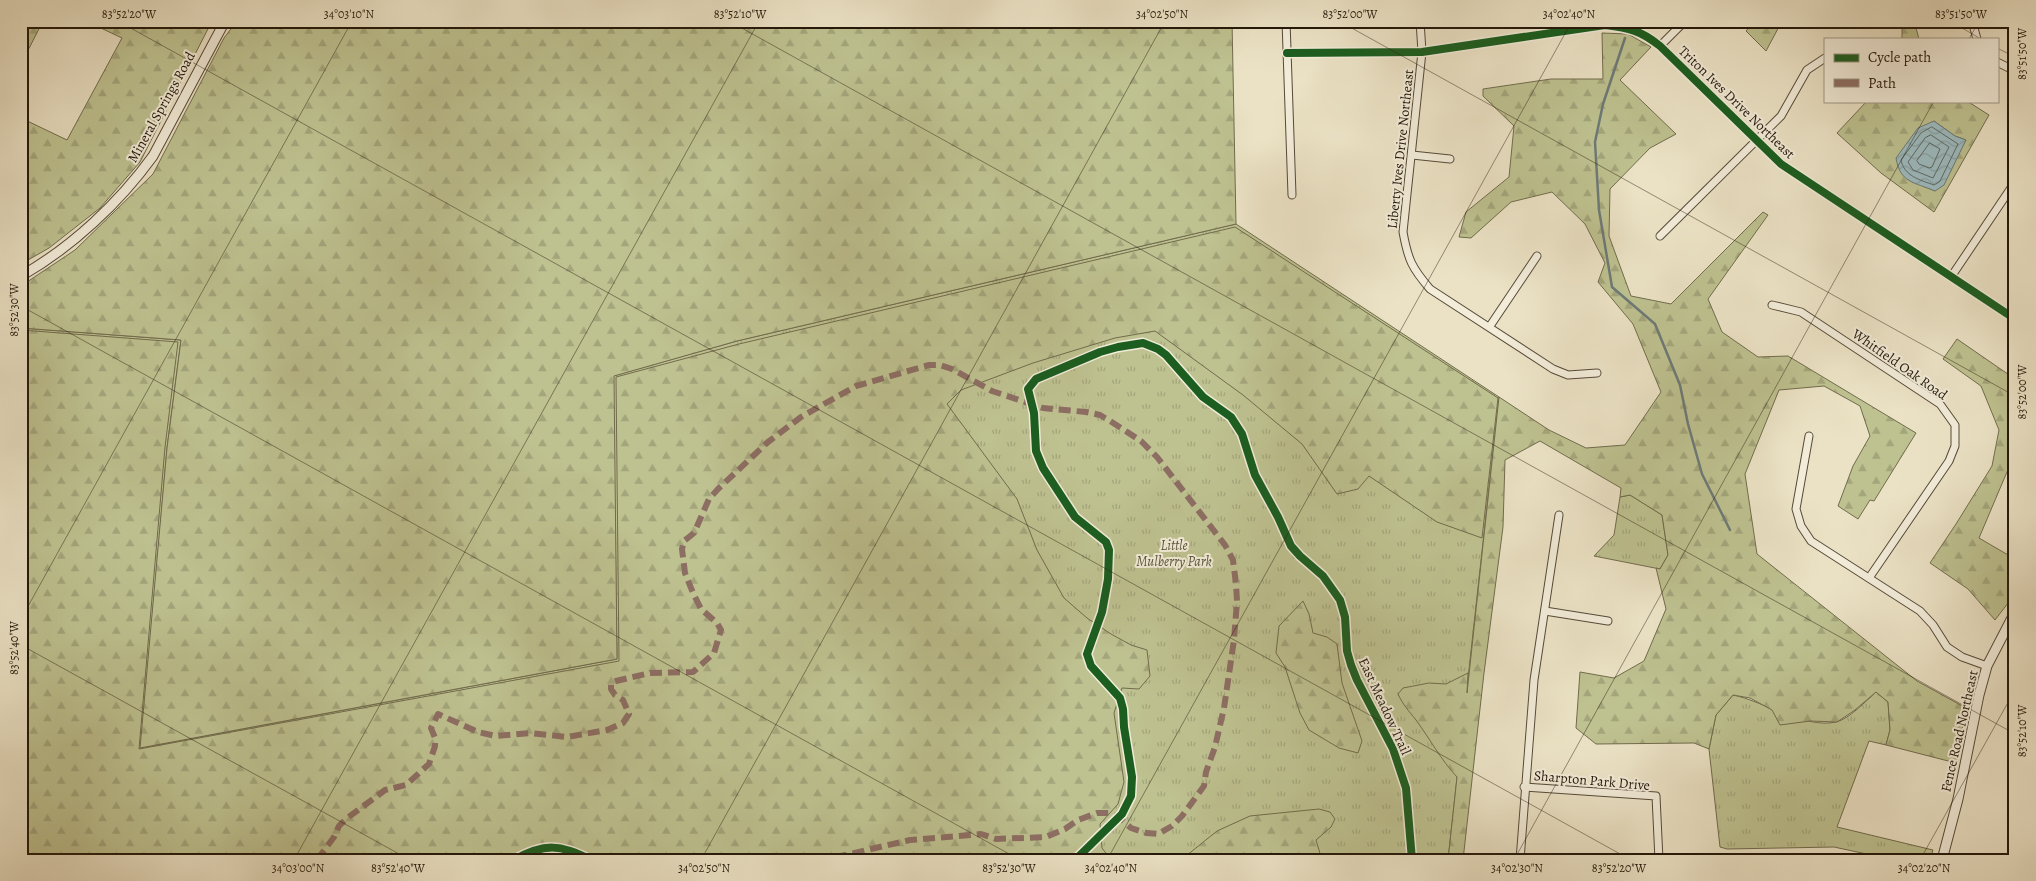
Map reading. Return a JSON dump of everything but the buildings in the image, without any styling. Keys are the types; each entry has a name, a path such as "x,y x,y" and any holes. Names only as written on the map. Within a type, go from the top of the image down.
{"street":[{"name":"Mineral Springs Road","path":"21,276 37,267 72,241 103,213 138,176 153,156 225,21"},
{"path":"1286,21 1292,195"},
{"name":"Liberty Ives Drive Northeast","path":"1420,21 1422,52 1403,232 1406,254 1414,271 1430,289 1490,326 1553,370 1568,375 1597,373"},
{"path":"1660,46 1685,21"},
{"path":"1972,21 1977,38"},
{"name":"Triton Ives Drive Northeast","path":"1287,53 1422,52 1605,25 1630,28 1645,34 1660,46 1755,141 1781,164 2015,319"},
{"path":"1660,236 1781,116 1807,70 1824,59"},
{"path":"1998,62 2015,71"},
{"path":"1412,155 1450,159"},
{"path":"1950,277 2012,193 2015,182"},
{"path":"1490,326 1537,256"},
{"name":"Whitfield Oak Road","path":"1772,305 1801,312 1818,322 1940,404 1955,425 1954,446 1949,461 1869,578"},
{"path":"1809,436 1796,509 1801,526 1811,541 1920,611 1933,625 1947,647 1962,657 1987,666"},
{"path":"1520,860 1524,787 1534,680 1558,515"},
{"path":"1545,611 1608,621"},
{"name":"Fence Road Northeast","path":"1942,860 1958,799 1979,695 1987,666 2015,612"},
{"name":"Sharpton Park Drive","path":"1524,787 1656,796 1659,860"}],"green space":[{"path":"21,21 43,21 21,64"},
{"path":"86,21 212,21 140,162 100,208 49,248 21,264 21,118 67,140 122,38"},
{"path":"237,21 1232,21 1236,224 737,341 614,376 617,659 140,748 167,448 181,340 21,328 21,286 75,250 153,174 224,38"},
{"path":"1755,21 1782,21 1766,51 1746,31"},
{"path":"1902,21 1914,21 1919,38 1902,38"},
{"path":"1602,33 1628,34 1651,47 1620,80 1676,134 1650,148 1610,189 1609,236 1631,296 1671,304 1763,212 1768,215 1708,299 1722,332 1758,357 1788,356 1916,433 1874,501 1870,500 1858,519 1838,506 1853,466 1870,436 1860,406 1824,386 1779,390 1745,474 1757,554 1917,681 1966,708 1956,763 1886,745 1890,730 1888,702 1876,692 1837,722 1810,721 1780,725 1772,710 1750,698 1733,695 1716,715 1709,749 1694,743 1596,744 1576,728 1580,672 1614,678 1644,661 1666,609 1656,568 1660,569 1668,555 1662,515 1630,495 1620,497 1621,488 1540,441 1505,460 1503,527 1463,860 1448,860 1457,777 1398,694 1403,688 1429,683 1446,684 1468,673 1467,693 1499,397 1549,430 1586,448 1625,445 1661,392 1633,324 1598,282 1605,263 1585,224 1552,192 1511,202 1471,238 1459,237 1466,212 1509,177 1514,126 1483,96 1483,89 1551,79 1603,79"},
{"path":"1866,102 1969,102 1989,115 1934,212 1881,173 1837,133","holes":["1934,121 1955,136 1966,140 1935,191 1923,186"]},
{"name":"Little Mulberry Park","path":"1236,224 1499,397 1448,860 21,860 21,328 181,340 167,448 141,748 617,659 613,376 737,341"},
{"name":"Little Mulberry Park","path":"1235,227 1498,398 1482,538 1437,522 1369,476 1358,489 1337,494 1302,444 1243,395 1155,331 1115,338 1033,363 961,390 947,404 1017,499 1037,550 1064,598 1087,618 1111,634 1131,645 1147,650 1150,676 1139,689 1122,688 1114,713 1124,782 1118,804 1100,824 1102,848 1111,860 21,860 21,330 178,342 165,447 139,749 619,661 616,377 739,344"},
{"path":"1957,339 2015,379 2015,453 1979,538 2015,559 2015,594 1995,620 1968,589 1930,563 1992,466 1999,430 1981,386 1943,359"},
{"path":"1630,495 1662,515 1668,555 1660,569 1594,556 1614,535 1620,497"},
{"path":"1303,601 1309,614 1313,633 1327,637 1337,644 1342,683 1362,741 1358,753 1339,748 1309,730 1300,713 1285,667 1276,653 1279,626"},
{"path":"1876,692 1888,702 1890,730 1886,745 1869,741 1837,827 1933,850 1930,860 1900,860 1900,857 1871,855 1834,847 1727,849 1720,847 1709,749 1716,715 1733,695 1811,722 1824,723 1841,720"},
{"path":"1319,809 1330,812 1335,819 1331,827 1316,840 1322,860 1181,860 1217,831 1250,816"}],"water":[{"path":"1934,121 1955,136 1966,140 1944,185 1935,191 1914,183 1905,177 1898,166 1896,158 1918,128"}],"waterway":[{"path":"1625,38 1603,104 1595,142 1599,210 1612,287 1655,324 1680,385 1688,424 1702,474 1730,530"}],"marked path":[{"path":"317,860 334,837 339,826 346,819 385,790 406,785 429,764 435,746 435,738 431,728 438,714 478,732 496,736 530,733 567,737 607,730 623,723 629,714 623,700 615,695 611,689 611,683 650,673 693,672 714,653 721,630 717,623 701,609 693,593 685,573 682,549 684,541 694,533 709,499 768,442 801,417 856,386 929,365 940,365 952,369 992,391 1043,408 1100,415 1141,441 1157,457 1225,545 1233,560 1236,584 1237,601 1234,640 1224,708 1215,747 1206,772 1204,786 1182,816 1172,826 1158,834 1146,833 1131,828 1119,817 1109,813 1097,813 1078,820 1065,829 1046,837 996,839 981,834 910,840 841,856 802,860"}],"cycle path":[{"path":"1287,53 1422,52 1605,25 1634,31 1646,36 1660,46 1781,164 2015,319"},
{"name":"East Meadow Trail","path":"1075,860 1122,814 1131,796 1132,777 1120,698 1091,666 1087,654 1102,612 1108,579 1109,550 1106,542 1075,517 1043,468 1036,451 1034,413 1028,389 1036,379 1100,352 1143,343 1158,349 1166,355 1203,397 1231,417 1242,434 1255,475 1278,517 1291,546 1323,576 1340,600 1345,617 1347,651 1351,665 1393,749 1406,788 1412,860"},
{"path":"514,860 544,848 561,848 591,860"}]}
